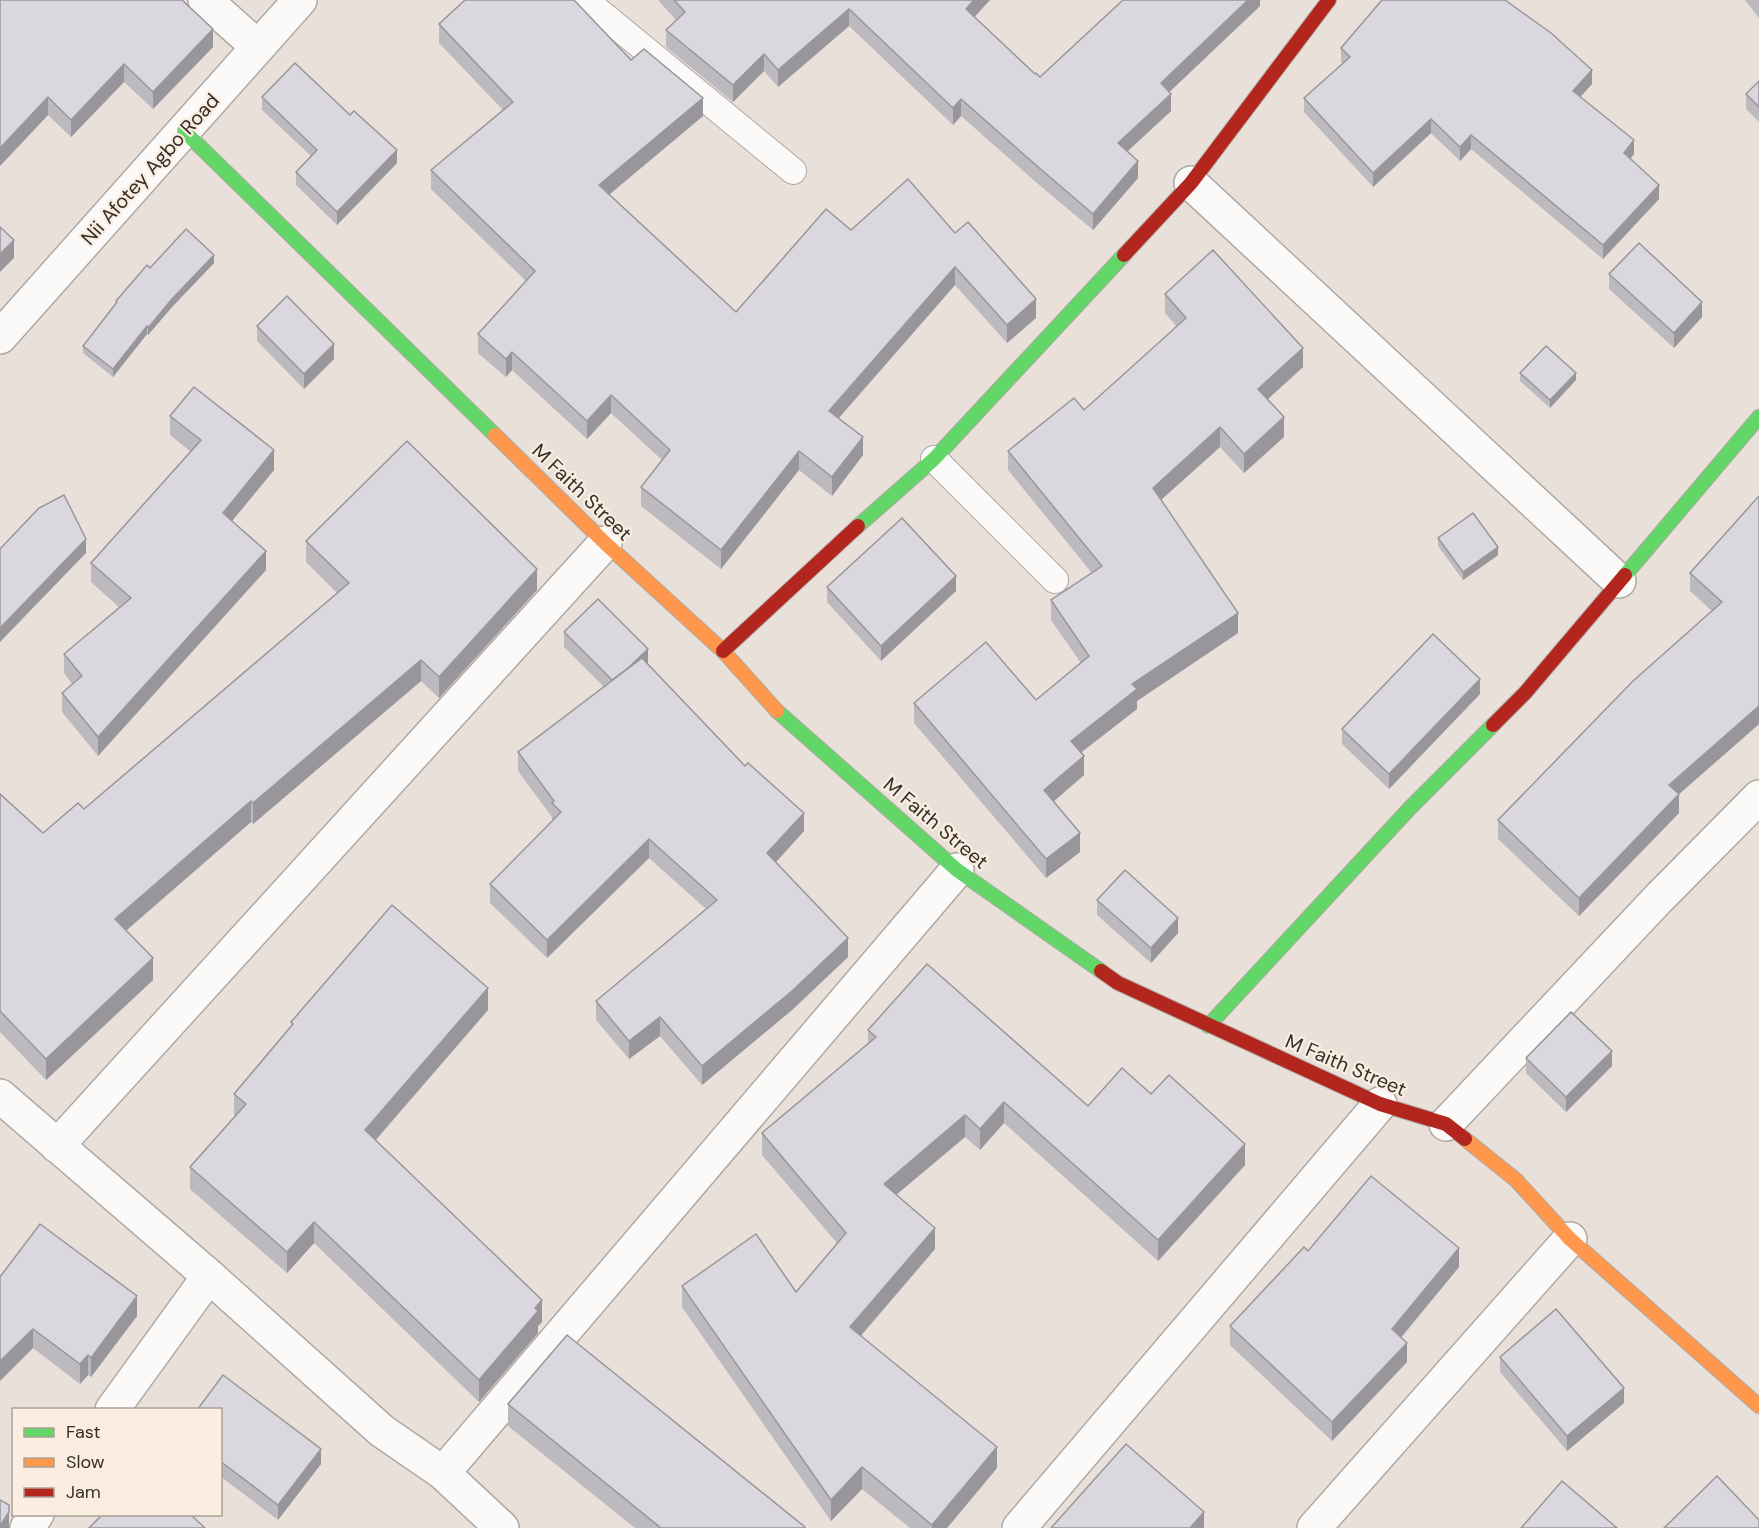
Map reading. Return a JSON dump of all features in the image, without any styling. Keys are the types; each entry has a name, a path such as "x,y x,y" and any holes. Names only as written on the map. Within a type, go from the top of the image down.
{"street":[{"path":"205,0 258,47"},
{"name":"Nii Afotey Agbo Road","path":"0,337 300,0"},
{"path":"723,651 843,539 934,459 1191,183 1329,0"},
{"name":"M Faith Street","path":"184,131 605,543 723,651 778,712 957,870 1118,983 1380,1104 1446,1124 1515,1180 1570,1239 1759,1406"},
{"path":"1191,183 1619,581"},
{"path":"1208,1026 1410,808 1525,693 1759,417"},
{"path":"57,1146 605,543"},
{"path":"1446,1124 1659,898 1759,797"},
{"path":"443,1473 957,870"},
{"path":"0,1096 209,1276 382,1431 443,1473 502,1528"},
{"path":"1018,1528 1380,1104"},
{"path":"1314,1528 1570,1239"},
{"path":"113,1408 209,1276"},
{"path":"27,1528 36,1516"}],"lane":[{"path":"585,0 793,171"},
{"path":"934,459 1055,580"}],"building":[{"path":"0,0 182,0 213,29 153,92 124,64 71,120 48,97 0,148"},
{"path":"465,0 574,0 631,60 644,49 703,98 599,185 736,312 826,209 851,230 908,179 955,233 968,222 1036,299 1007,325 955,267 829,411 863,437 832,477 799,451 721,550 641,487 670,450 611,395 587,421 512,352 506,359 478,334 535,271 431,170 513,102 439,24"},
{"path":"674,0 974,0 966,9 1040,77 1123,0 1248,0 1161,83 1171,94 1118,143 1138,161 1093,214 961,99 953,108 849,9 778,70 764,54 733,85 666,30 685,12"},
{"path":"1382,0 1505,0 1551,33 1592,70 1573,91 1634,140 1624,153 1659,185 1603,245 1471,135 1460,147 1431,119 1373,173 1304,98 1350,57 1341,48"},
{"path":"295,63 350,115 354,111 397,150 337,212 296,172 317,150 262,97"},
{"path":"1759,81 1759,107 1746,94"},
{"path":"0,227 14,240 0,254"},
{"path":"186,229 214,255 148,328 147,326 113,369 83,346 116,301 147,265 150,268"},
{"path":"1639,243 1702,302 1674,333 1609,274"},
{"path":"1213,250 1303,348 1258,389 1284,417 1244,454 1220,427 1153,488 1238,613 1132,684 1137,689 1071,741 1084,756 1044,790 1080,833 1046,859 914,703 986,642 1036,700 1089,656 1051,600 1102,566 1008,451 1074,398 1084,410 1186,318 1165,294"},
{"path":"287,296 334,344 304,374 257,326"},
{"path":"1546,346 1576,373 1550,400 1520,373"},
{"path":"194,387 274,450 223,513 266,551 98,737 62,693 82,676 64,654 131,598 91,563 201,440 170,416"},
{"path":"407,441 537,569 439,677 421,660 253,803 251,801 115,919 153,958 46,1059 0,1011 0,794 43,833 78,803 84,809 349,583 306,541"},
{"path":"64,495 86,539 0,628 0,549 39,508"},
{"path":"1759,496 1759,706 1669,785 1679,794 1579,898 1498,820 1633,681 1722,602 1690,573"},
{"path":"1473,513 1498,547 1463,572 1438,538"},
{"path":"902,518 956,576 881,646 827,587"},
{"path":"598,599 648,649 612,680 564,632"},
{"path":"1433,634 1480,679 1389,774 1342,729"},
{"path":"642,658 745,766 748,763 804,813 767,853 848,938 792,991 702,1066 660,1017 629,1041 596,1001 717,900 649,839 547,940 490,884 561,812 552,803 554,801 518,752"},
{"path":"1125,870 1178,918 1151,948 1097,900"},
{"path":"392,905 488,988 365,1130 542,1300 535,1308 538,1311 479,1380 314,1222 287,1252 190,1167 246,1104 234,1094 293,1024 291,1022"},
{"path":"927,964 1088,1106 1122,1068 1151,1094 1169,1075 1245,1144 1158,1240 1004,1102 980,1129 965,1115 884,1184 935,1228 850,1327 997,1447 932,1525 862,1467 831,1500 682,1286 756,1234 796,1292 846,1233 762,1133 876,1037 868,1030"},
{"path":"1571,1012 1612,1051 1566,1097 1526,1058"},
{"path":"1371,1176 1459,1248 1392,1329 1407,1343 1332,1422 1230,1326 1304,1247 1308,1251"},
{"path":"40,1224 137,1296 91,1358 88,1355 80,1364 33,1329 0,1361 0,1277"},
{"path":"1556,1309 1624,1388 1567,1436 1500,1357"},
{"path":"567,1335 805,1527 661,1528 508,1404"},
{"path":"223,1375 321,1449 278,1505 222,1463 222,1408 198,1408"},
{"path":"1126,1444 1204,1512 1190,1528 1051,1528"},
{"path":"1717,1476 1759,1520 1759,1528 1664,1528"},
{"path":"1562,1481 1617,1528 1521,1528"},
{"path":"0,1500 9,1505 9,1512 0,1526"},
{"path":"101,1516 192,1516 205,1528 89,1528"}],"traffic: fast":[{"path":"184,131 495,435"},
{"path":"858,526 934,459 1124,255"},
{"path":"1625,575 1759,417"},
{"path":"777,711 957,870 1101,971"},
{"path":"1208,1026 1410,808 1493,725"}],"traffic: slow":[{"path":"495,435 605,543 723,651 777,711"},
{"path":"1465,1139 1516,1180 1570,1239 1759,1406"}],"traffic: jam":[{"path":"1124,255 1191,183 1329,0"},
{"path":"723,651 858,526"},
{"path":"1493,725 1525,693 1625,575"},
{"path":"1101,971 1118,983 1380,1104 1446,1124 1465,1139"}]}
